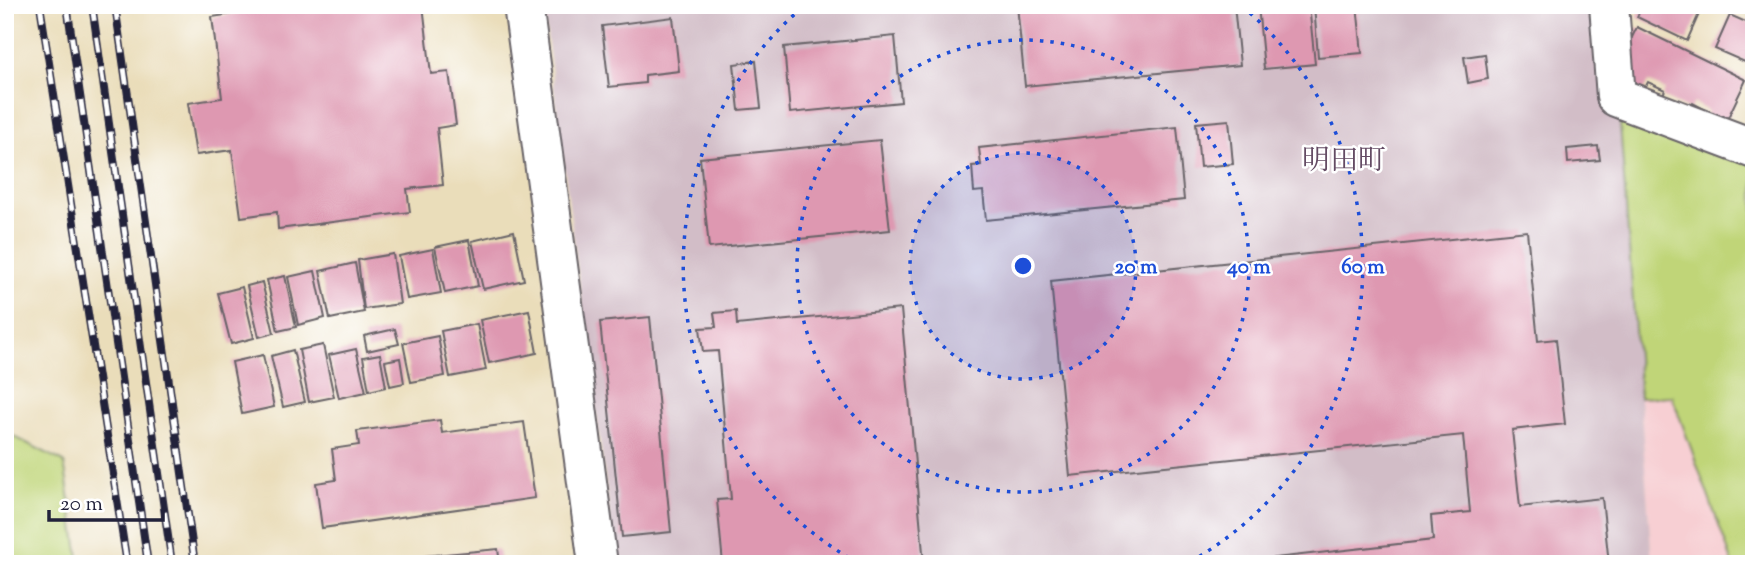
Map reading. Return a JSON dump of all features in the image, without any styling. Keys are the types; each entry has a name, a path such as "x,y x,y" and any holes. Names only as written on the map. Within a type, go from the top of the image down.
{"street":[{"path":"523,5 598,564"},
{"path":"1609,5 1616,97 1754,149"}],"shaded area":[{"path":"543,5 1600,5 1619,110 1652,564 616,564"},
{"path":"1619,110 1754,564 1652,564"}],"green space":[{"path":"1619,110 1754,161 1754,564 1733,564 1672,396 1640,398"},
{"path":"5,432 64,462 80,564 5,564"}],"building":[{"path":"256,5 423,5 431,74 449,72 456,125 437,128 443,185 407,189 410,212 278,229 277,212 241,217 232,150 196,155 188,103 222,98 212,17 258,10"},
{"path":"1017,5 1234,5 1240,65 1025,86"},
{"path":"1258,5 1309,5 1315,64 1264,69"},
{"path":"1314,5 1357,5 1362,53 1318,57"},
{"path":"1642,5 1703,5 1687,41 1637,17"},
{"path":"1754,11 1754,66 1715,49 1730,15 1748,23"},
{"path":"673,17 679,71 645,75 645,83 609,87 602,26"},
{"path":"1637,27 1746,80 1723,128 1705,119 1708,111 1693,103 1689,110 1662,97 1665,90 1648,82 1643,92 1624,82 1620,62"},
{"path":"895,36 901,102 790,113 784,47"},
{"path":"1485,54 1488,79 1468,83 1464,57"},
{"path":"756,61 761,108 739,110 734,64"},
{"path":"1229,120 1233,164 1200,167 1196,123"},
{"path":"1177,127 1184,200 986,220 983,191 974,192 972,166 981,165 979,148"},
{"path":"880,140 890,230 709,248 700,158"},
{"path":"1598,146 1600,160 1568,163 1567,149"},
{"path":"514,231 524,280 483,289 472,241"},
{"path":"1527,231 1538,341 1556,339 1565,424 1512,430 1520,507 1602,498 1609,564 1223,564 1433,540 1431,516 1470,512 1463,435 1070,476 1051,281"},
{"path":"469,240 478,286 445,293 435,247"},
{"path":"433,249 441,293 407,299 399,256"},
{"path":"393,254 400,304 364,309 358,260"},
{"path":"355,263 364,312 330,319 320,271"},
{"path":"315,271 325,318 298,325 288,277"},
{"path":"285,276 296,327 278,331 267,280"},
{"path":"262,282 274,333 259,337 247,286"},
{"path":"242,287 254,338 231,344 218,293"},
{"path":"901,309 924,564 723,564 717,500 731,499 718,351 703,352 700,328 716,327 714,313 736,311 737,325"},
{"path":"529,310 537,353 489,363 480,320"},
{"path":"650,317 671,532 622,537 600,322"},
{"path":"477,324 486,370 450,377 441,331"},
{"path":"395,329 399,344 367,351 364,336"},
{"path":"438,336 445,376 411,382 403,343"},
{"path":"323,345 334,397 309,402 299,350"},
{"path":"356,349 366,392 339,398 329,355"},
{"path":"293,350 305,402 283,407 271,356"},
{"path":"380,354 386,387 369,391 363,357"},
{"path":"263,355 274,407 242,414 232,362"},
{"path":"400,358 404,383 390,386 385,361"},
{"path":"440,420 442,433 524,422 535,498 322,528 316,483 336,480 332,449 359,445 357,431"},
{"path":"498,549 500,564 426,564 425,556"}],"railway":[{"path":"40,5 127,564"},
{"path":"67,5 148,564"},
{"path":"92,5 172,564"},
{"path":"115,5 195,564"}],"district":[{"name":"明田町","path":"1344,159"}]}
